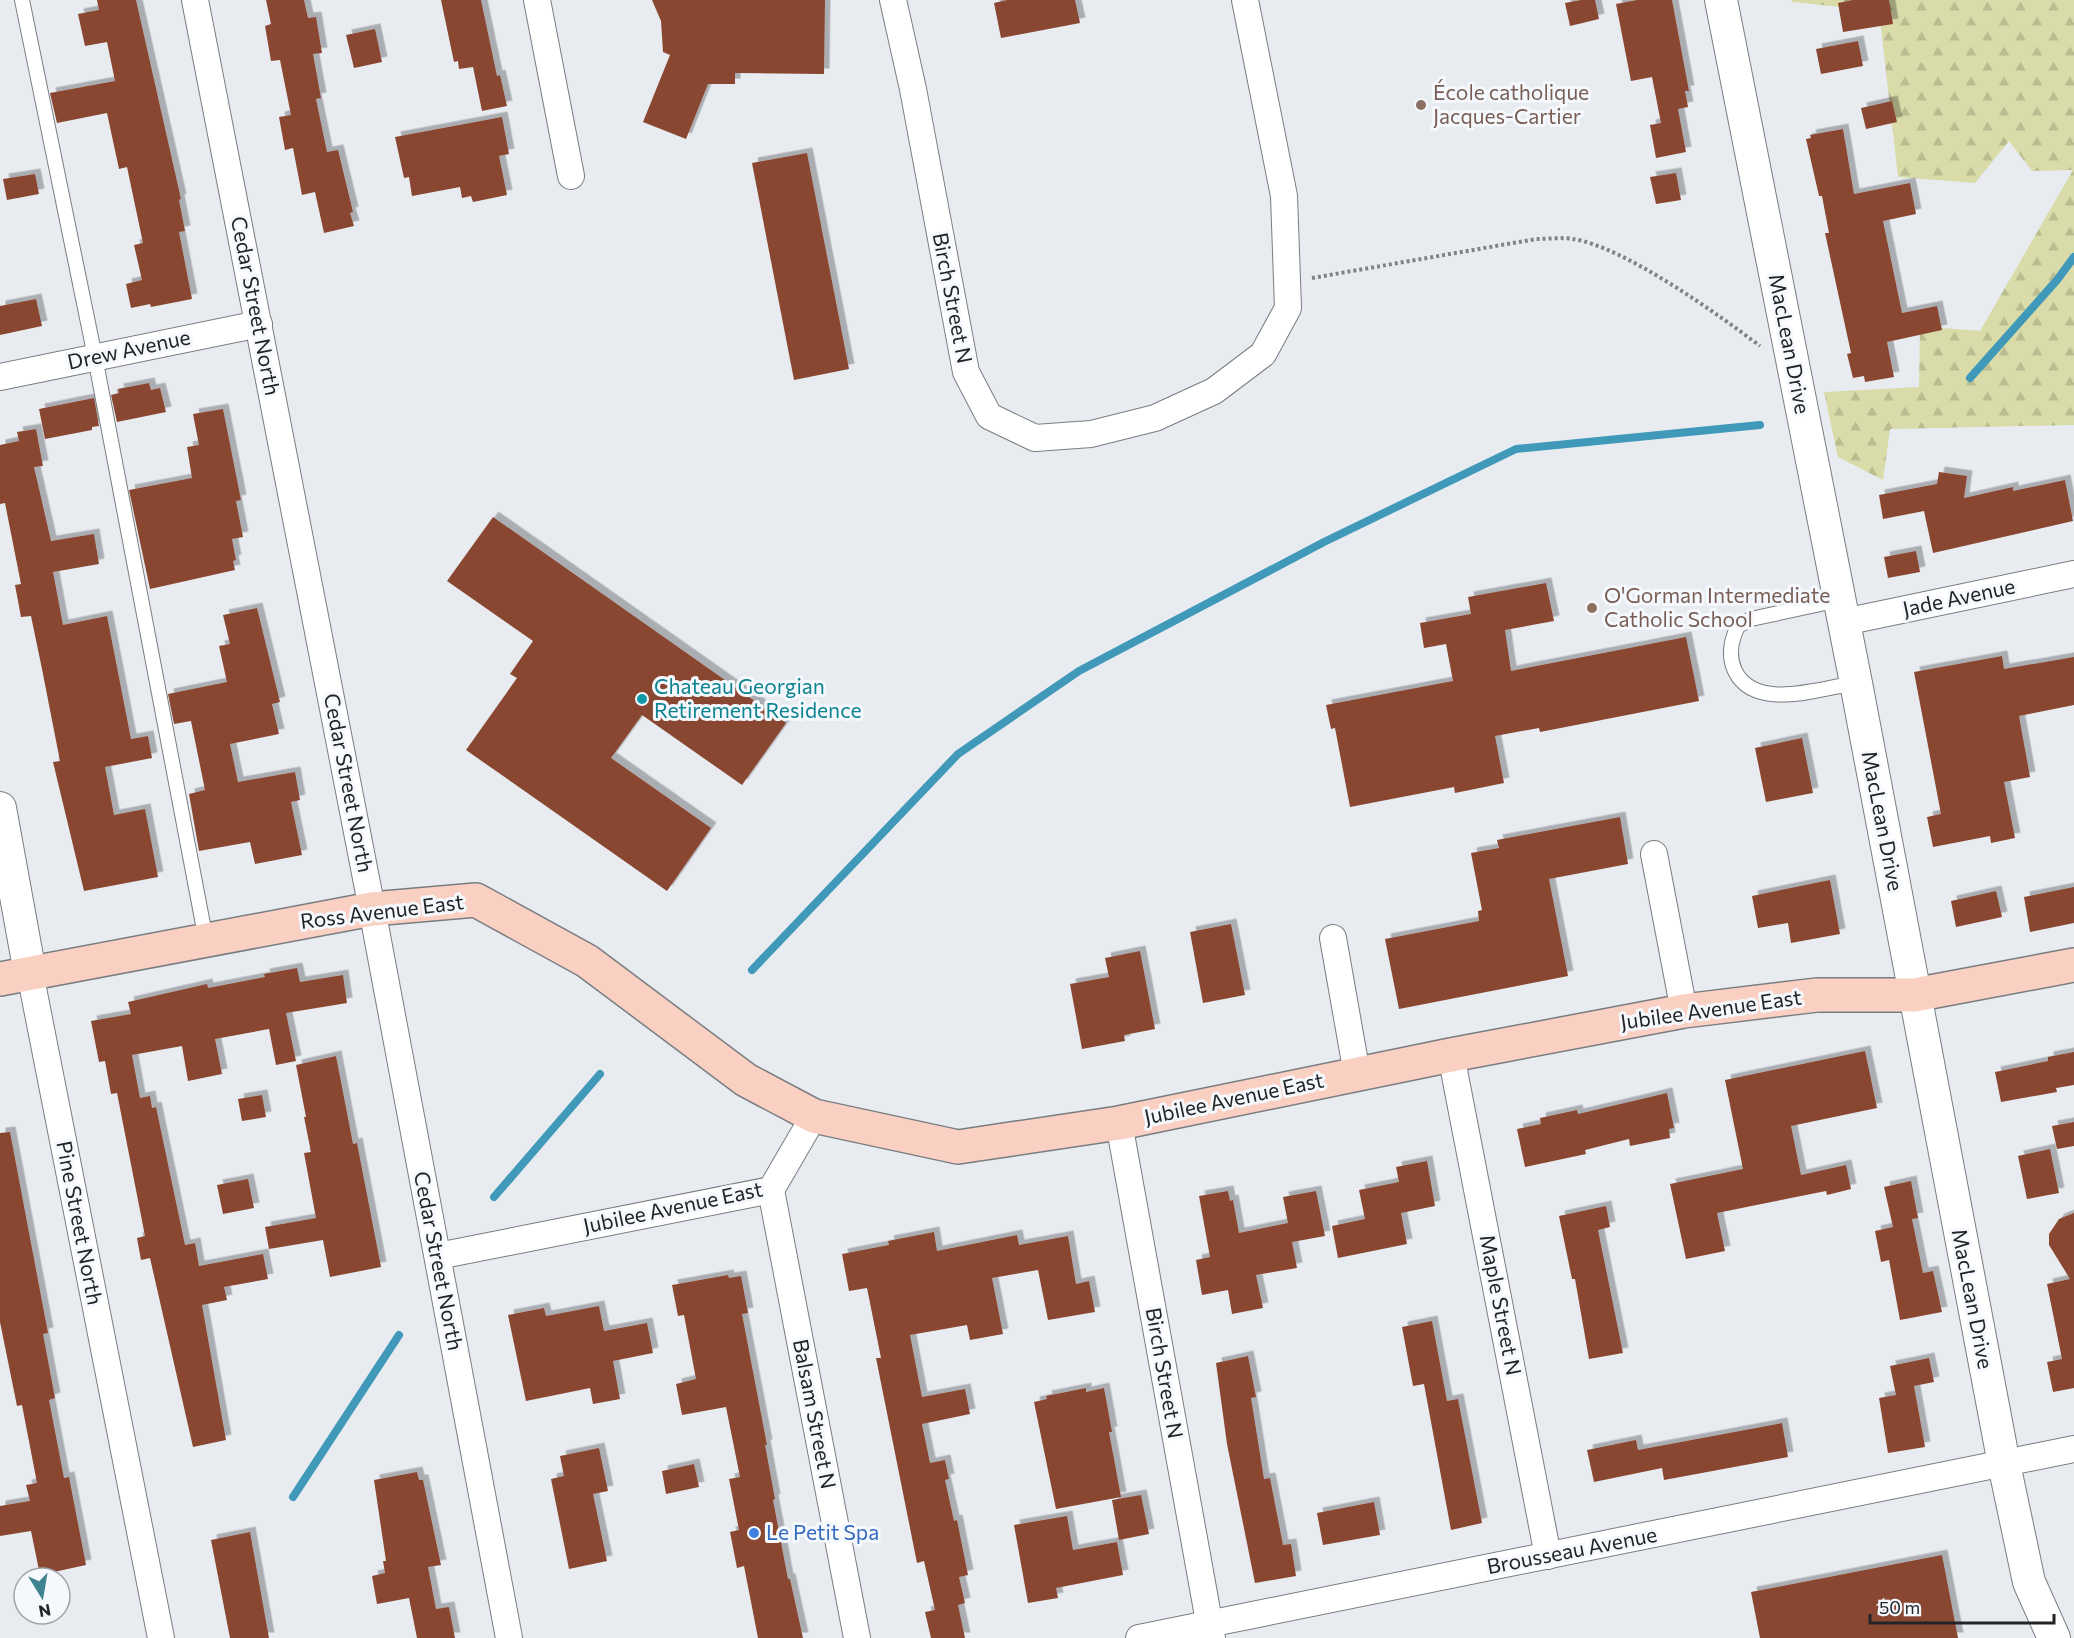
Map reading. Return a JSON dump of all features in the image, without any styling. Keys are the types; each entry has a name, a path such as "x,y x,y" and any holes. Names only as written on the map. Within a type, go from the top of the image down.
{"main road":[{"name":"Ross Avenue East","path":"15,976 372,909 476,900 587,961 746,1080 813,1116"},
{"name":"Jubilee Avenue East","path":"813,1116 958,1147 1119,1123 1451,1054 1684,1011 1817,995 1914,995 2074,965"}],"street":[{"name":"Cedar Street North","path":"195,0 372,909 508,1638"},
{"path":"537,0 571,176"},
{"name":"Birch Street N","path":"893,0 913,89 966,372 989,416 1035,438 1091,434 1165,413 1214,391 1263,354 1288,308 1284,196 1245,0"},
{"name":"MacLean Drive","path":"1721,0 1856,683 2004,1464 2029,1581 2055,1638"},
{"name":"Drew Avenue","path":"0,377 259,324"},
{"name":"Jade Avenue","path":"1841,611 2074,574"},
{"name":"Pine Street North","path":"0,808 15,976 161,1638"},
{"path":"1654,854 1684,1011"},
{"path":"1333,938 1357,1074"},
{"name":"Maple Street N","path":"1451,1054 1548,1556"},
{"name":"Jubilee Avenue East","path":"438,1256 771,1190 813,1116"},
{"name":"Birch Street N","path":"1119,1123 1211,1631"},
{"name":"Balsam Street N","path":"771,1190 857,1638"},
{"name":"Brousseau Avenue","path":"1139,1638 1211,1631 1548,1556 2074,1449"}],"lane":[{"path":"22,0 95,357 207,940"},
{"path":"1841,611 1751,619 1738,626 1731,649 1733,667 1741,682 1763,693 1783,694 1856,683"}],"path":[{"path":"1287,282 1536,239 1574,239 1622,257 1663,281 1710,310 1794,372"}],"green space":[{"path":"1791,0 2074,0 2074,425 1890,429 1883,480 1838,457 1824,392 1919,387 1920,326 1980,331 2073,170 2032,171 2009,141 1975,183 1898,177 1879,11 1792,2"}],"building":[{"path":"97,0 136,0 181,199 179,200 185,231 179,232 192,299 151,307 150,304 131,308 126,284 142,280 134,245 143,243 127,167 119,169 107,113 57,123 50,93 115,81 107,42 85,46 78,14 99,10"},
{"path":"266,0 304,0 308,18 316,17 322,53 313,54 321,98 316,99 327,152 338,150 353,212 350,213 354,226 324,233 315,192 302,195 293,148 285,150 279,117 291,115 280,60 271,61 265,26 271,24"},
{"path":"441,0 481,0 497,76 500,75 507,106 482,111 473,67 459,69 458,61 454,62"},
{"path":"652,0 825,0 824,74 735,73 735,84 708,84 686,139 643,122 670,55 663,52 661,21"},
{"path":"1007,0 1075,0 1080,23 1001,38 994,3"},
{"path":"1595,0 1599,19 1570,26 1565,3"},
{"path":"1637,0 1672,0 1689,91 1685,91 1688,107 1678,109 1686,152 1656,158 1650,125 1661,123 1652,77 1631,81 1616,4"},
{"path":"1853,0 1889,0 1893,24 1843,32 1838,3"},
{"path":"375,29 382,62 354,68 346,35"},
{"path":"1858,41 1863,66 1821,74 1816,49"},
{"path":"1892,101 1897,122 1866,129 1861,108"},
{"path":"502,117 509,154 499,156 507,195 473,202 471,196 462,198 460,187 412,196 409,177 404,178 395,137"},
{"path":"1843,129 1854,194 1910,183 1916,214 1883,221 1902,313 1937,306 1942,330 1887,342 1894,377 1865,382 1864,376 1853,378 1847,354 1851,353 1825,233 1829,233 1822,196 1819,196 1806,139 1811,138 1810,135"},
{"path":"807,153 849,369 794,380 752,163"},
{"path":"1676,173 1681,200 1656,204 1650,177"},
{"path":"35,174 39,194 7,200 3,179"},
{"path":"36,299 42,326 0,335 0,306"},
{"path":"149,383 151,390 160,388 166,412 117,422 111,395 119,393 118,389"},
{"path":"94,398 99,426 92,427 92,430 45,439 39,409"},
{"path":"223,409 241,500 236,501 243,537 232,539 236,560 233,561 235,570 150,589 129,490 192,478 187,447 199,445 193,414"},
{"path":"36,429 43,466 34,467 51,541 94,534 99,564 53,572 63,625 107,616 131,739 148,736 152,758 105,767 114,815 145,809 158,877 84,891 53,762 60,761 31,616 21,617 15,585 21,584 5,503 0,504 0,445 19,441 17,432"},
{"path":"1939,472 1967,476 1964,498 2013,487 2013,491 2065,480 2073,521 1933,553 1924,511 1883,519 1879,495 1937,484"},
{"name":"Chateau Georgian Retirement Residence","path":"493,517 786,723 742,785 642,715 611,758 711,828 667,891 466,750 517,678 510,674 533,641 447,581"},
{"path":"1916,551 1920,572 1888,578 1884,557"},
{"name":"O'Gorman Intermediate Catholic School","path":"1546,583 1554,621 1505,630 1511,671 1686,637 1699,701 1540,732 1539,728 1495,736 1504,783 1455,793 1454,787 1350,807 1335,728 1331,729 1326,705 1453,681 1446,644 1424,648 1420,623 1471,614 1468,597"},
{"path":"257,608 280,702 272,704 279,734 230,744 238,782 295,772 300,800 291,802 302,855 255,864 250,842 199,851 189,794 205,790 191,721 174,724 168,694 227,682 219,646 230,644 223,615"},
{"path":"2002,656 2004,669 2074,657 2074,705 2019,716 2030,777 2004,782 2015,838 1991,843 1990,836 1933,847 1927,817 1941,814 1914,672"},
{"path":"1802,738 1813,793 1766,802 1755,748"},
{"path":"1620,817 1628,864 1549,879 1568,976 1399,1009 1385,939 1479,921 1478,911 1482,910 1471,853 1499,848 1497,840"},
{"path":"1830,880 1840,934 1791,943 1788,923 1758,928 1752,896"},
{"path":"2074,887 2074,923 2030,932 2024,897"},
{"path":"1996,891 2002,917 1956,927 1951,901"},
{"path":"1231,924 1245,995 1203,1003 1190,932"},
{"path":"1140,951 1155,1029 1124,1035 1125,1041 1082,1049 1070,984 1109,977 1105,958"},
{"path":"297,968 300,982 343,975 347,1003 286,1013 296,1061 276,1065 269,1029 215,1039 222,1074 188,1081 182,1046 132,1055 140,1098 150,1096 152,1108 156,1107 185,1245 195,1243 199,1266 263,1254 268,1279 224,1287 227,1300 202,1305 226,1440 193,1447 150,1258 141,1260 137,1238 145,1236 117,1093 111,1094 105,1061 99,1062 91,1021 131,1014 128,1002 207,984 208,988 265,977 264,974"},
{"path":"1865,1051 1877,1108 1791,1126 1801,1175 1846,1165 1851,1189 1827,1195 1826,1191 1717,1213 1725,1251 1686,1259 1670,1184 1743,1169 1725,1080"},
{"path":"2074,1052 2074,1085 2056,1088 2057,1092 2001,1102 1995,1072 2048,1061 2048,1057"},
{"path":"336,1056 353,1144 357,1143 381,1267 330,1277 323,1240 269,1249 265,1227 316,1218 304,1153 311,1152 296,1065"},
{"path":"1667,1093 1674,1128 1669,1129 1670,1138 1630,1146 1629,1139 1585,1150 1586,1154 1525,1167 1517,1129 1541,1124 1540,1118 1577,1110 1578,1114"},
{"path":"262,1095 266,1117 242,1121 238,1099"},
{"path":"2074,1122 2074,1146 2057,1149 2052,1126"},
{"path":"10,1132 48,1333 43,1334 55,1398 49,1400 64,1478 69,1477 86,1565 72,1568 72,1566 38,1566 31,1531 0,1536 0,1506 30,1501 26,1485 37,1483 22,1405 17,1406 0,1322 0,1133"},
{"path":"2050,1149 2059,1193 2027,1199 2018,1156"},
{"path":"1427,1161 1435,1206 1401,1213 1407,1244 1338,1258 1332,1226 1365,1219 1359,1190 1399,1182 1396,1167"},
{"path":"248,1179 254,1208 223,1214 217,1185"},
{"path":"1911,1181 1918,1218 1912,1219 1923,1273 1933,1271 1942,1312 1900,1320 1889,1260 1881,1262 1875,1231 1893,1227 1884,1187"},
{"path":"1228,1191 1230,1201 1233,1200 1239,1233 1288,1223 1283,1197 1316,1191 1325,1236 1292,1242 1297,1268 1256,1275 1263,1308 1232,1314 1228,1290 1202,1295 1196,1260 1210,1257 1199,1196"},
{"path":"1606,1206 1610,1227 1598,1230 1623,1353 1589,1359 1575,1279 1572,1279 1559,1216"},
{"path":"2074,1213 2074,1388 2053,1392 2047,1362 2062,1359 2047,1284 2070,1279 2049,1245 2049,1234 2059,1219"},
{"path":"934,1232 937,1251 1017,1235 1019,1245 1068,1236 1076,1284 1089,1281 1095,1312 1048,1320 1038,1270 992,1278 1003,1334 970,1340 967,1325 910,1335 922,1397 965,1389 970,1414 922,1424 930,1463 945,1460 949,1479 945,1480 954,1521 957,1520 968,1575 959,1577 965,1603 958,1605 965,1638 931,1638 925,1612 935,1610 924,1561 917,1563 876,1358 881,1358 867,1288 849,1291 842,1254 889,1245 888,1241"},
{"path":"728,1275 729,1278 741,1276 748,1313 742,1314 767,1445 765,1445 775,1499 773,1500 788,1579 790,1579 803,1638 758,1638 744,1566 737,1568 730,1532 739,1530 729,1479 740,1477 726,1407 682,1415 676,1384 696,1379 684,1315 678,1316 672,1285"},
{"path":"599,1306 604,1331 647,1323 653,1353 613,1361 620,1399 593,1404 590,1388 526,1401 508,1315 544,1308 546,1316"},
{"path":"1432,1321 1447,1401 1458,1399 1482,1523 1451,1530 1424,1384 1413,1386 1402,1327"},
{"path":"1248,1356 1256,1397 1251,1398 1264,1479 1270,1478 1283,1545 1291,1544 1296,1576 1255,1583 1227,1444 1216,1363"},
{"path":"1929,1358 1934,1382 1914,1386 1925,1447 1888,1453 1879,1398 1896,1395 1890,1366"},
{"path":"1086,1388 1086,1392 1104,1388 1112,1432 1109,1432 1121,1497 1056,1509 1034,1402 1047,1399 1046,1396"},
{"path":"1782,1423 1788,1457 1664,1480 1662,1468 1594,1482 1587,1450 1636,1440 1638,1450"},
{"path":"599,1448 608,1491 593,1494 607,1561 569,1569 551,1479 564,1476 560,1456"},
{"path":"694,1464 699,1487 666,1494 662,1471"},
{"path":"417,1472 419,1480 423,1480 441,1565 428,1567 436,1609 449,1607 455,1638 417,1638 409,1598 377,1604 372,1576 385,1573 383,1561 386,1561 374,1480"},
{"path":"1141,1495 1149,1534 1119,1540 1112,1500"},
{"path":"1374,1502 1380,1535 1323,1545 1317,1513"},
{"path":"1067,1516 1073,1550 1117,1542 1123,1575 1056,1588 1058,1598 1028,1603 1014,1525"},
{"path":"250,1532 269,1638 230,1638 211,1540"},
{"path":"1942,1555 1958,1638 1760,1638 1751,1592"}],"waterway":[{"path":"1970,378 2057,280 2074,257"},
{"path":"752,970 958,754 1079,671 1324,542 1516,449 1760,425"},
{"path":"494,1197 600,1074"},
{"path":"293,1497 399,1335"}],"place":[{"name":"École catholique Jacques-Cartier","path":"1421,105"},
{"name":"O'Gorman Intermediate Catholic School","path":"1592,608"},
{"name":"Chateau Georgian Retirement Residence","path":"642,699"},
{"name":"Le Petit Spa","path":"754,1533"}]}
